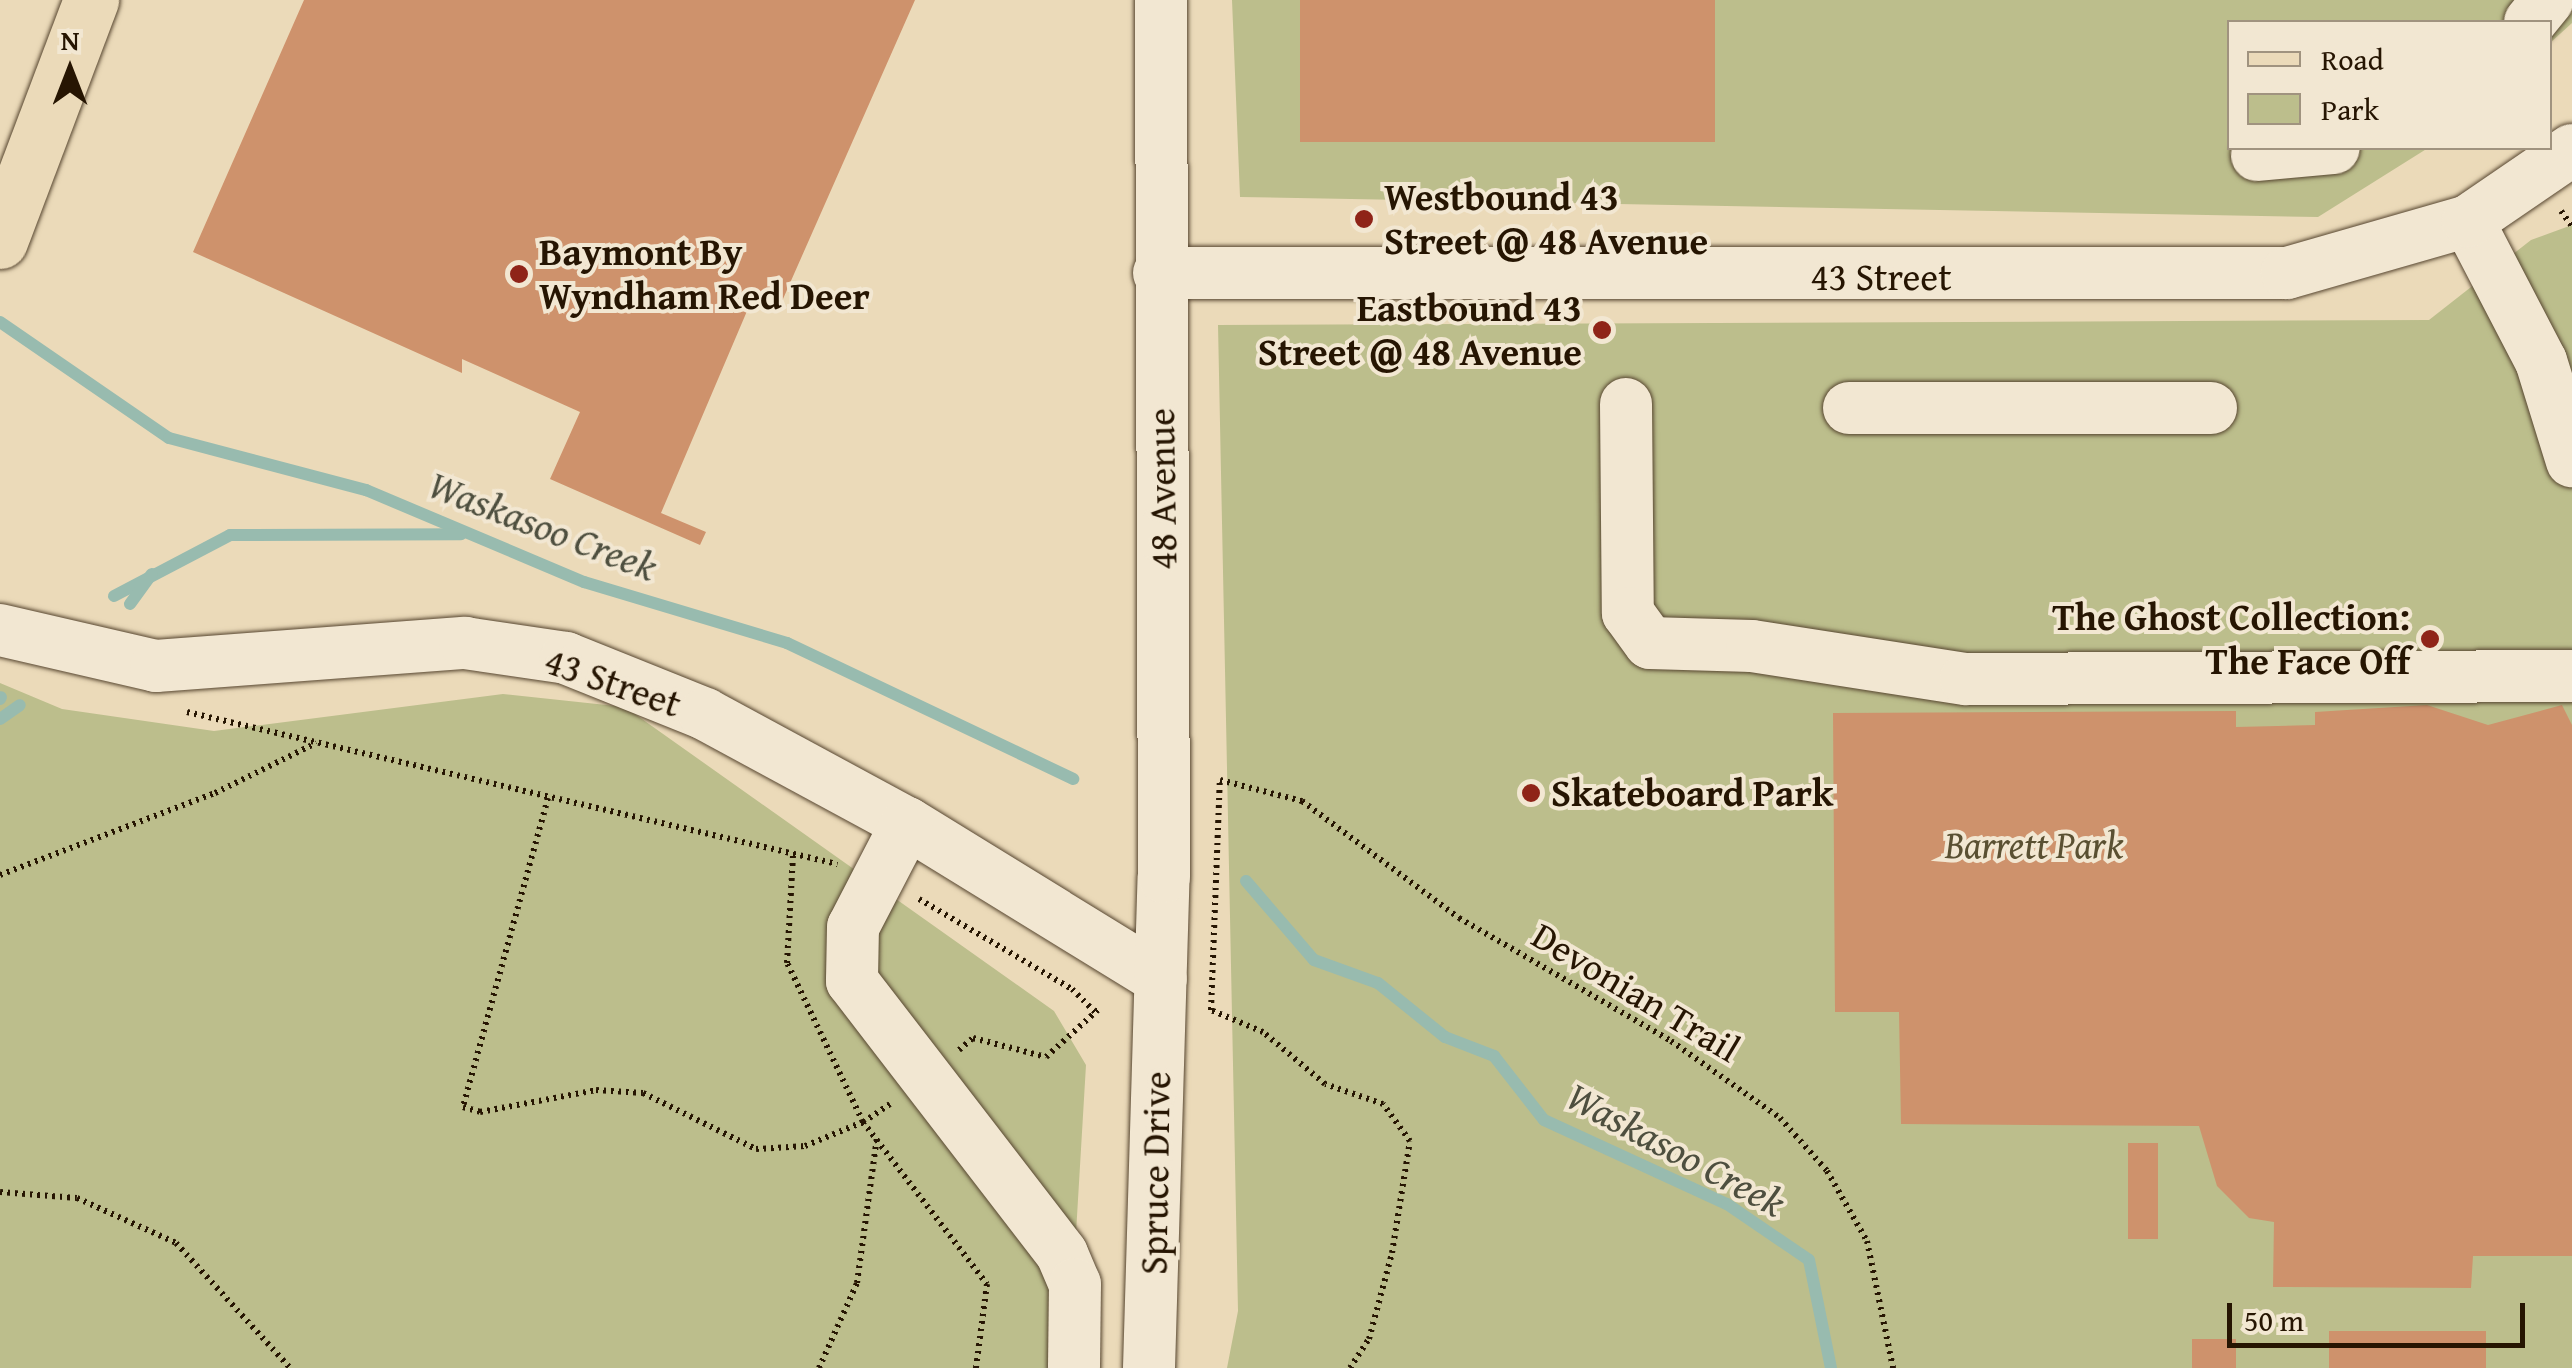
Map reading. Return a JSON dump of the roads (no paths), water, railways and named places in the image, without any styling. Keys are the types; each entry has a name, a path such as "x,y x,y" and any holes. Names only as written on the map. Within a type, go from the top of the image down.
{"main road":[{"path":"0,241 91,0"}],"street":[{"name":"48 Avenue","path":"1161,0 1165,780 1161,979"},
{"path":"2532,20 2548,0"},
{"path":"2257,155 2312,150"},
{"name":"43 Street","path":"1160,273 2224,277 2344,264 2468,221 2572,150"},
{"path":"2468,221 2541,361 2572,461"},
{"path":"1626,404 1628,613 1650,643 1752,646 1966,679 2572,676"},
{"path":"1849,408 2211,408"},
{"name":"43 Street","path":"0,630 156,666 464,643 566,658 705,714 908,823 1161,979"},
{"path":"908,823 875,876 852,927 852,981 1062,1254 1075,1284 1074,1368"},
{"name":"Spruce Drive","path":"1149,1368 1161,979"}],"waterway":[{"name":"Waskasoo Creek","path":"0,322 169,438 366,490 584,582 787,643 1073,779"},
{"path":"114,596 230,535 461,534"},
{"path":"130,604 152,574"},
{"path":"0,719 20,705"},
{"name":"Waskasoo Creek","path":"1246,881 1314,960 1378,983 1445,1037 1494,1056 1544,1120 1727,1204 1809,1260 1831,1368"}],"place":[{"name":"Westbound 43 Street @ 48 Avenue","path":"1364,219"},
{"name":"Baymont By Wyndham Red Deer","path":"519,274"},
{"name":"Eastbound 43 Street @ 48 Avenue","path":"1602,330"},
{"name":"The Ghost Collection: The Face Off","path":"2430,639"},
{"name":"Skateboard Park","path":"1531,793"}],"park label":[{"name":"Barrett Park","path":"2034,845"}]}
